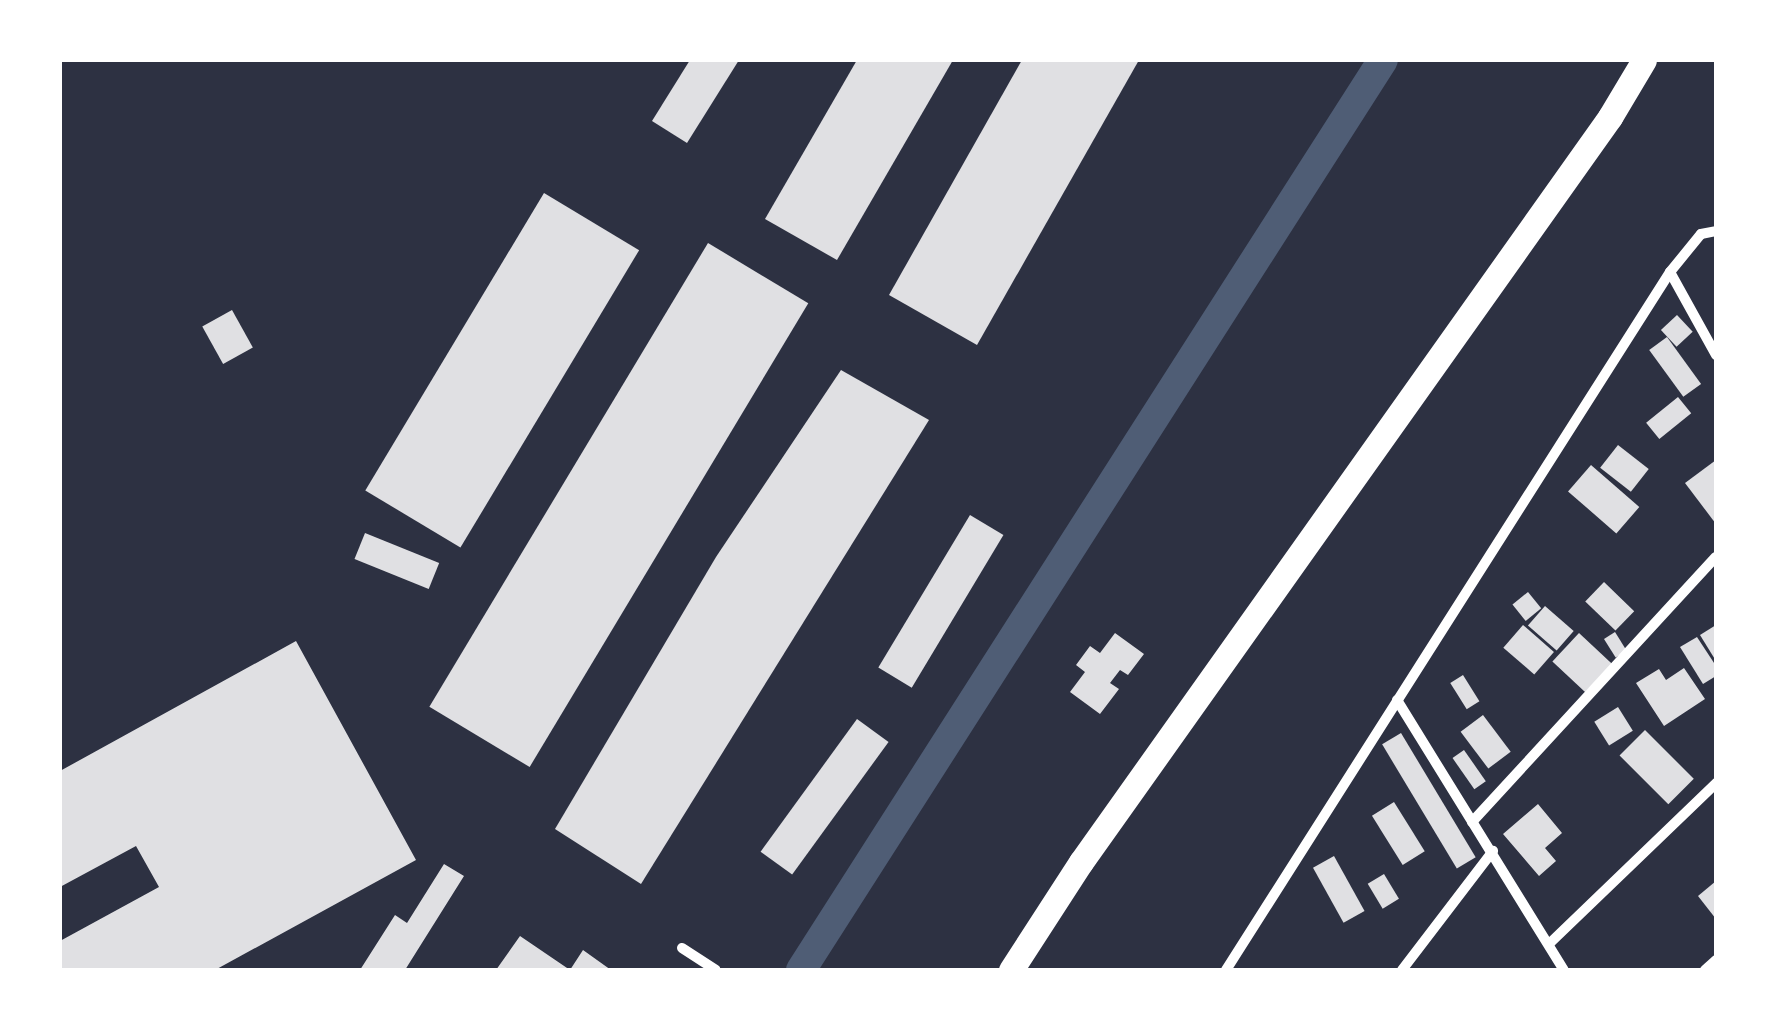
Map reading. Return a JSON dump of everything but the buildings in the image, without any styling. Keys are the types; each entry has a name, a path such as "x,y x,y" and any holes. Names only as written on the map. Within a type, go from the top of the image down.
{"main road":[{"path":"1011,970 1081,862 1610,118 1644,60"}],"street":[{"path":"1226,970 1670,272 1701,234 1716,231"},
{"path":"1670,272 1716,355"},
{"path":"1472,822 1716,557"},
{"path":"1398,700 1564,970"},
{"path":"1550,943 1716,784"},
{"path":"1402,970 1493,852"},
{"path":"682,948 716,970"},
{"path":"1705,970 1716,960"}],"waterway":[{"path":"801,970 1383,60"}]}
